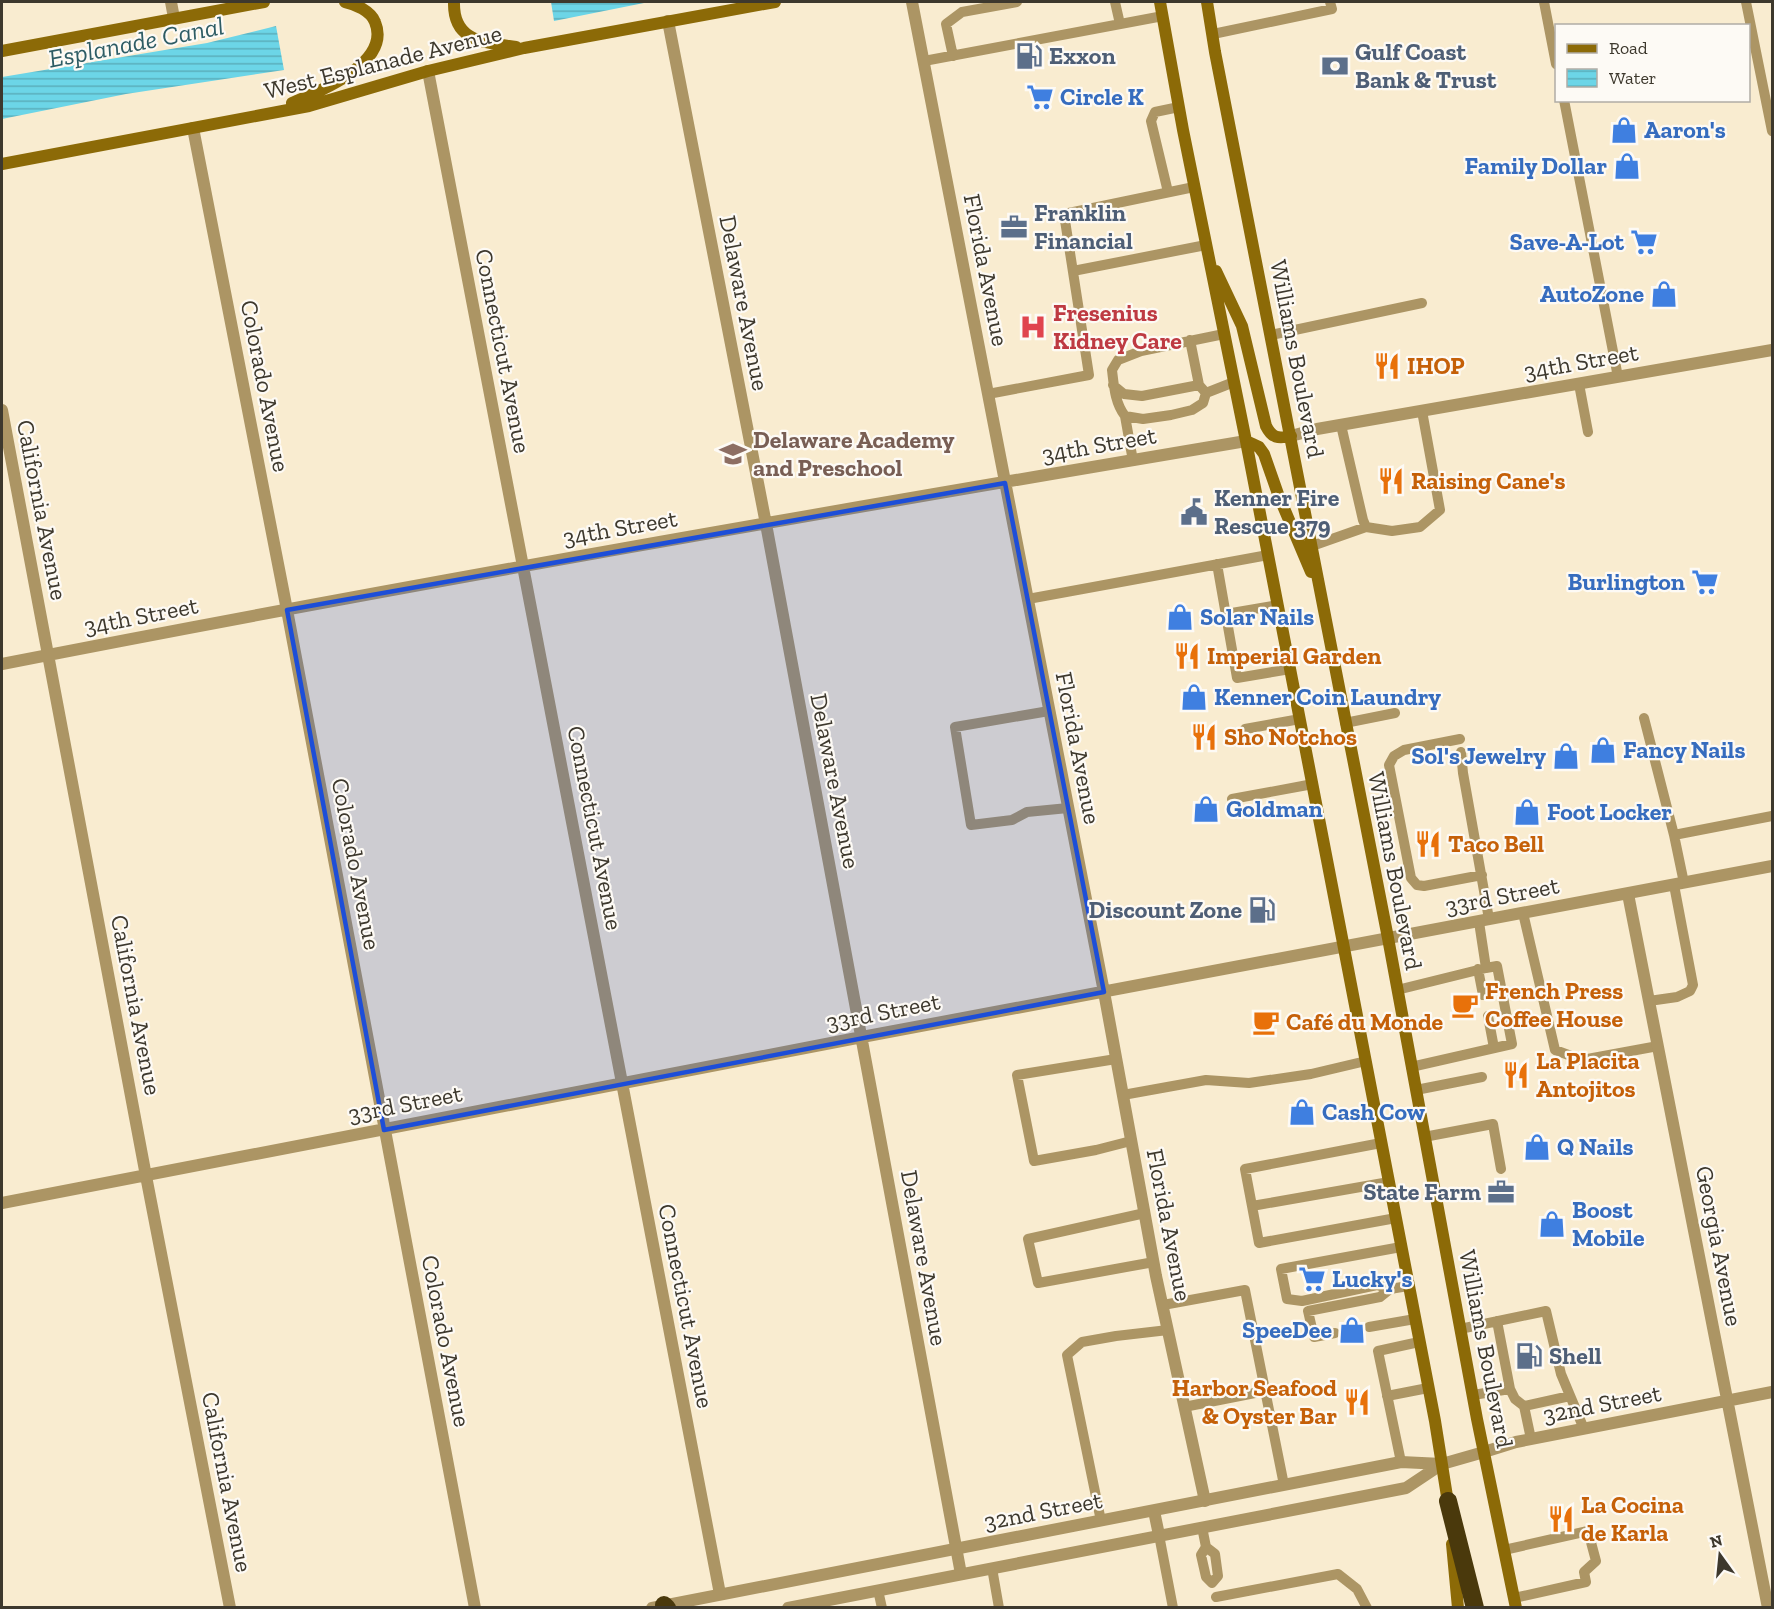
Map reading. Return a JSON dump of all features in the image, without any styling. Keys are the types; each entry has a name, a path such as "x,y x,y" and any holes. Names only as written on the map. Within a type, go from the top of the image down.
{"highway":[{"path":"1448,1501 1475,1608"}],"main road":[{"path":"2,51 264,2"},
{"path":"269,113 330,87 356,70 370,56 378,29 373,16 345,2"},
{"path":"454,2 453,15 459,28 472,38 524,48"},
{"name":"West Esplanade Avenue","path":"2,164 309,106 428,70 524,48 775,2"},
{"path":"1160,2 1428,1388 1448,1501 1458,1608"},
{"name":"Williams Boulevard","path":"1208,2 1388,939 1460,1329 1515,1603"},
{"path":"1207,249 1242,326 1269,433 1276,438 1291,436"},
{"path":"1246,441 1259,447 1264,454 1278,494 1321,596"}],"street":[{"path":"171,2 174,18"},
{"name":"Florida Avenue","path":"912,2 1104,992 1162,1305 1205,1501"},
{"name":"Delaware Avenue","path":"668,21 766,524 961,1574"},
{"name":"Connecticut Avenue","path":"428,70 720,1594"},
{"name":"Colorado Avenue","path":"193,128 287,609 475,1608"},
{"name":"34th Street","path":"1291,436 1341,425 1773,350"},
{"name":"California Avenue","path":"2,410 230,1608"},
{"name":"34th Street","path":"2,664 287,609 1246,441"},
{"name":"33rd Street","path":"2,1203 862,1037 1773,866"},
{"name":"Georgia Avenue","path":"1628,894 1768,1608"},
{"name":"32nd Street","path":"788,1608 1406,1488 1442,1464 1531,1439 1773,1392"},
{"name":"32nd Street","path":"661,1607 1401,1462 1442,1464"},
{"path":"1154,1511 1159,1535"}],"lane":[{"path":"953,56 946,24 962,12 1017,2"},
{"path":"1115,2 1120,24"},
{"path":"1213,34 1332,9 1330,2"},
{"path":"1544,2 1555,54"},
{"path":"1746,2 1773,131"},
{"path":"924,61 1163,16"},
{"path":"1564,102 1618,377"},
{"path":"1168,192 1151,122 1155,112 1179,107"},
{"path":"988,394 1089,375 1064,214 1194,187"},
{"path":"1073,271 1207,249"},
{"path":"1271,335 1422,303"},
{"path":"1133,461 1125,416 1120,409 1113,385 1112,370 1118,360 1141,351 1224,334"},
{"path":"1125,416 1143,418 1171,415 1192,410 1203,403 1203,389 1190,340"},
{"path":"1113,385 1124,394 1142,396 1203,389 1234,382"},
{"path":"1579,384 1588,432"},
{"path":"1312,546 1366,527 1392,531 1420,527 1440,510 1422,411"},
{"path":"1341,425 1366,527"},
{"path":"1028,599 1268,555"},
{"path":"1217,564 1237,678 1290,669"},
{"path":"1226,614 1278,605"},
{"path":"1049,711 955,728 972,825 1012,820 1027,812 1068,808"},
{"path":"1345,723 1395,713"},
{"path":"1644,718 1674,835 1693,985 1690,992 1649,1002"},
{"path":"1245,729 1300,719"},
{"path":"1460,740 1404,750 1394,756 1389,765 1411,878 1417,885 1424,886 1482,875"},
{"path":"1461,752 1482,875 1483,995"},
{"path":"1232,799 1313,784"},
{"path":"1674,835 1773,816"},
{"path":"1523,913 1555,1050 1582,1060 1658,1046"},
{"path":"1397,990 1497,966 1512,1044 1412,1067"},
{"path":"1488,1016 1494,1048"},
{"path":"1116,1059 1017,1075 1034,1161 1131,1141"},
{"path":"1123,1095 1206,1080 1249,1083 1280,1079 1366,1061"},
{"path":"1416,1090 1482,1077"},
{"path":"1424,1137 1493,1124 1501,1168"},
{"path":"1382,1143 1245,1168 1252,1206 1259,1243 1396,1218"},
{"path":"1252,1206 1389,1182"},
{"path":"1145,1213 1028,1239 1038,1283 1154,1262"},
{"path":"1401,1247 1281,1269 1287,1299 1302,1301 1377,1285 1390,1289 1408,1286"},
{"path":"1335,1334 1314,1337 1308,1311 1380,1297 1390,1289"},
{"path":"1162,1305 1245,1290 1284,1485"},
{"path":"1460,1329 1546,1311 1554,1350 1584,1429"},
{"path":"1370,1327 1415,1319"},
{"path":"1497,1322 1510,1389 1515,1399 1524,1406 1531,1439"},
{"path":"1101,1521 1067,1355 1082,1342 1168,1330"},
{"path":"1401,1462 1378,1351 1419,1342"},
{"path":"1387,1396 1428,1388"},
{"path":"1473,1395 1510,1389"},
{"path":"1184,1407 1265,1391"},
{"path":"1524,1406 1570,1396"},
{"path":"1202,1527 1206,1547 1201,1555 1206,1577 1212,1583 1217,1602 1338,1574 1358,1589 1367,1608"},
{"path":"1504,1550 1588,1532 1596,1561 1584,1572 1586,1582 1515,1603"},
{"path":"1159,1535 1173,1608"},
{"path":"992,1568 999,1608"},
{"path":"878,1590 882,1608"}],"highlighted area":[{"path":"1005,483 1104,992 384,1130 287,610"}],"water":[{"path":"551,2 649,2 554,21"},
{"path":"276,26 284,70 126,94 2,119 2,77 207,43"}],"place":[{"name":"Exxon","path":"1029,56"},
{"name":"Gulf Coast Bank & Trust","path":"1335,66"},
{"name":"Circle K","path":"1040,97"},
{"name":"Aaron's","path":"1624,130"},
{"name":"Family Dollar","path":"1627,166"},
{"name":"Franklin Financial","path":"1014,227"},
{"name":"Save-A-Lot","path":"1644,242"},
{"name":"AutoZone","path":"1664,294"},
{"name":"Fresenius Kidney Care","path":"1033,327"},
{"name":"IHOP","path":"1387,366"},
{"name":"Delaware Academy and Preschool","path":"733,454"},
{"name":"Raising Cane's","path":"1391,481"},
{"name":"Kenner Fire Rescue 379","path":"1194,512"},
{"name":"Burlington","path":"1705,582"},
{"name":"Solar Nails","path":"1180,617"},
{"name":"Imperial Garden","path":"1187,656"},
{"name":"Kenner Coin Laundry","path":"1194,697"},
{"name":"Sho Notchos","path":"1204,737"},
{"name":"Fancy Nails","path":"1603,750"},
{"name":"Sol's Jewelry","path":"1566,756"},
{"name":"Goldman","path":"1206,809"},
{"name":"Foot Locker","path":"1527,812"},
{"name":"Taco Bell","path":"1428,844"},
{"name":"Discount Zone","path":"1262,910"},
{"name":"French Press Coffee House","path":"1465,1005"},
{"name":"Café du Monde","path":"1266,1022"},
{"name":"La Placita Antojitos","path":"1516,1075"},
{"name":"Cash Cow","path":"1302,1112"},
{"name":"Q Nails","path":"1537,1147"},
{"name":"State Farm","path":"1501,1192"},
{"name":"Boost Mobile","path":"1552,1224"},
{"name":"Lucky's","path":"1312,1279"},
{"name":"SpeeDee","path":"1352,1330"},
{"name":"Shell","path":"1529,1356"},
{"name":"Harbor Seafood & Oyster Bar","path":"1357,1402"},
{"name":"La Cocina de Karla","path":"1561,1519"}],"water label":[{"name":"Esplanade Canal","path":"136,42"}]}
